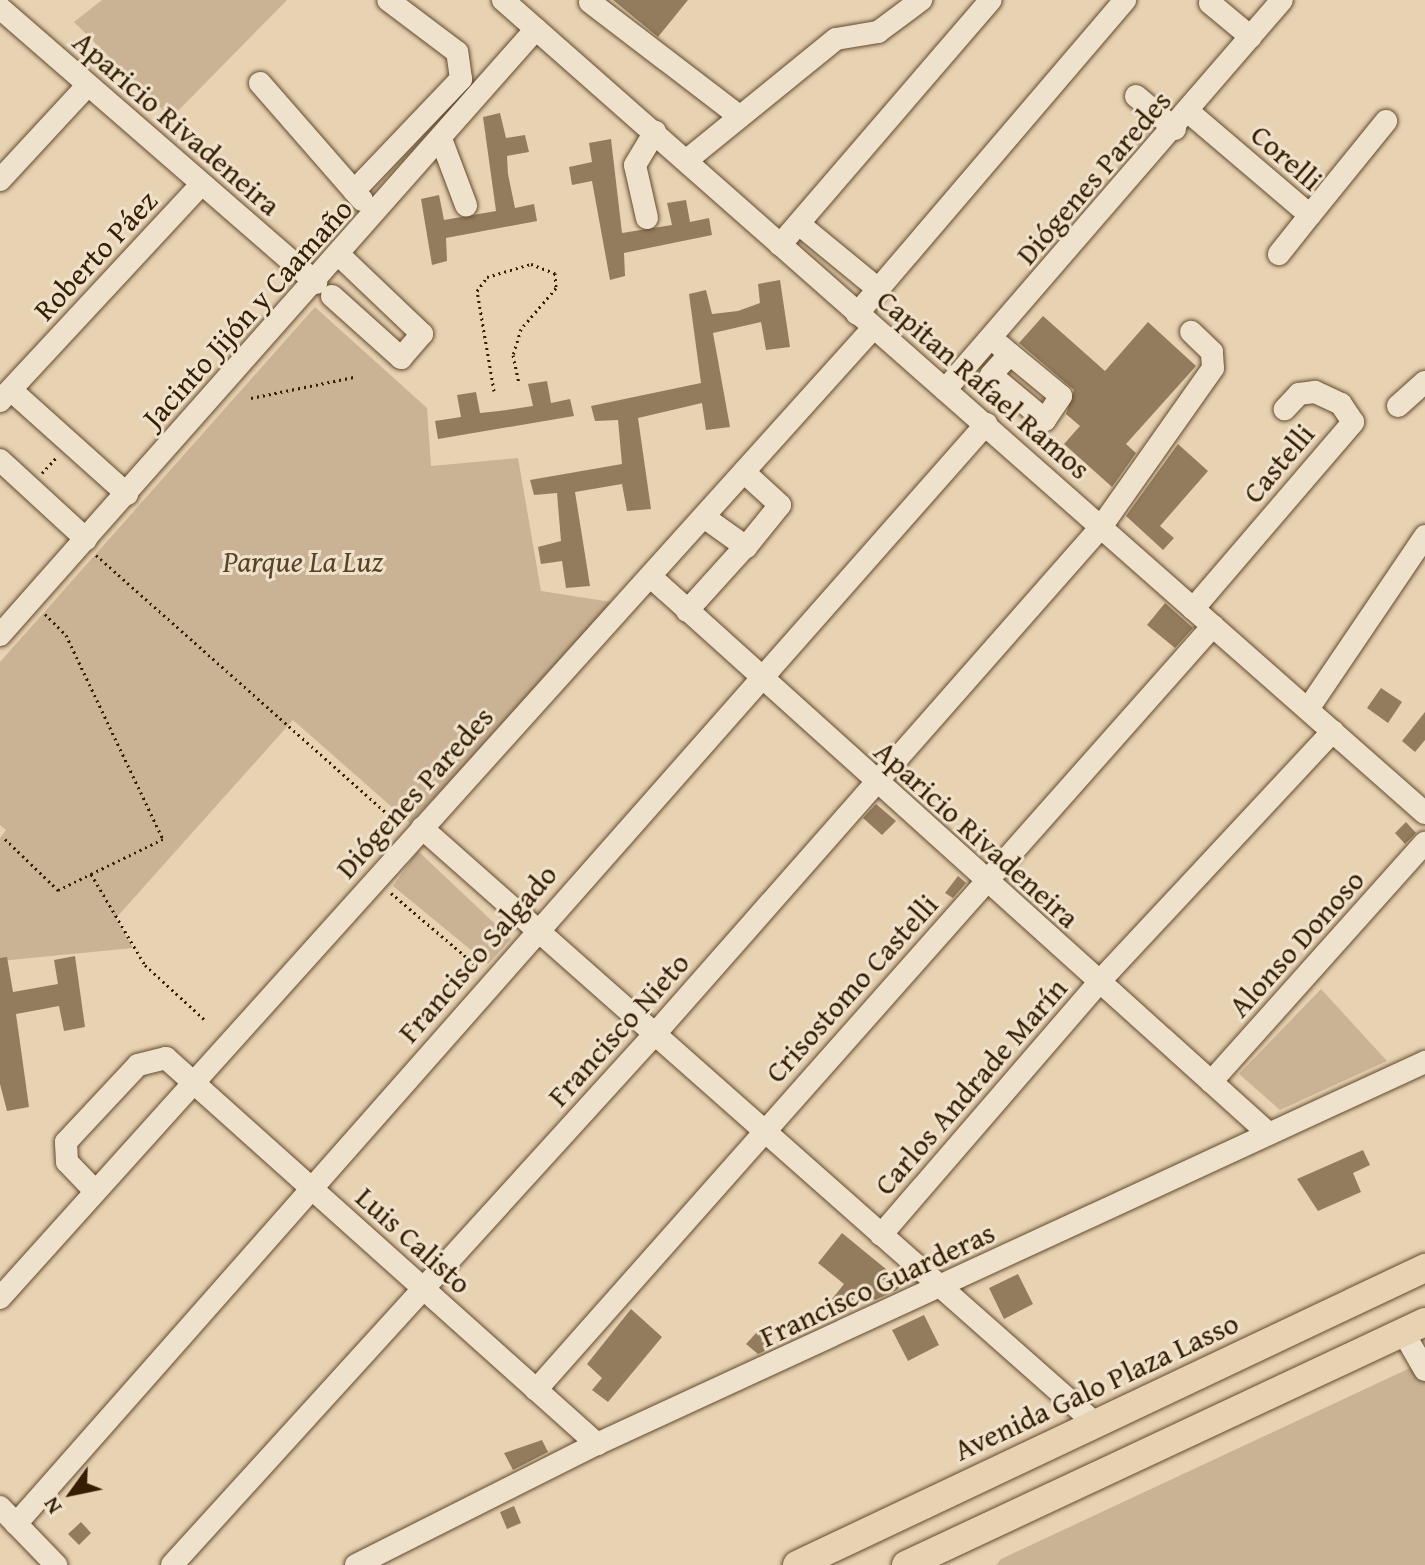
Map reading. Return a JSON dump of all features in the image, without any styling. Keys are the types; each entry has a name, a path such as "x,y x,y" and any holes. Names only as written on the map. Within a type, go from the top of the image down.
{"main road":[{"name":"Avenida Galo Plaza Lasso","path":"797,1565 1425,1268"},
{"name":"Avenida Galo Plaza Lasso","path":"835,1565 1425,1287"},
{"path":"906,1565 1420,1334"},
{"path":"945,1565 1420,1334"}],"street":[{"path":"0,9 14,0"},
{"path":"354,191 461,79 457,52 388,0"},
{"name":"Capitan Rafael Ramos","path":"503,0 1425,813"},
{"path":"687,160 836,39 878,32 921,0"},
{"path":"780,245 991,0"},
{"name":"Diógenes Paredes","path":"0,1298 90,1185 187,1074 744,472 865,321 878,289 1125,0"},
{"name":"Diógenes Paredes","path":"945,390 1183,121 1282,0"},
{"path":"590,2 739,116"},
{"path":"1210,3 1251,37"},
{"name":"Aparicio Rivadeneira","path":"0,9 401,358 422,334 340,256"},
{"name":"Jacinto Jijón y Caamaño","path":"0,635 88,544 127,494 324,289 340,256 536,29"},
{"path":"260,83 376,214"},
{"path":"0,180 87,86"},
{"name":"Corelli","path":"1136,96 1183,121 1310,215 1279,254"},
{"path":"1310,215 1386,121"},
{"path":"647,218 635,165 655,132"},
{"path":"441,139 466,205"},
{"name":"Roberto Páez","path":"6,396 200,186"},
{"path":"799,224 878,289"},
{"name":"Francisco Nieto","path":"172,1565 654,1035 873,782 1101,527 1213,368 1212,352 1191,332"},
{"path":"991,338 1010,354"},
{"path":"1398,406 1425,382"},
{"name":"Castelli","path":"1193,609 1353,422 1341,404 1315,392 1299,394 1285,409"},
{"path":"6,396 127,494"},
{"name":"Francisco Salgado","path":"8,1515 310,1188 986,424"},
{"path":"0,460 88,544"},
{"path":"687,611 780,505 744,472"},
{"path":"704,517 743,549"},
{"path":"1308,709 1425,536"},
{"name":"Aparicio Rivadeneira","path":"650,576 760,681 1268,1133"},
{"name":"Crisostomo Castelli","path":"536,1390 1213,626"},
{"name":"Carlos Andrade Marín","path":"881,1235 1099,982 1333,731"},
{"path":"414,830 537,929 1096,1424"},
{"name":"Alonso Donoso","path":"1211,1082 1425,843"},
{"path":"90,1185 64,1155 66,1142 138,1065 158,1057 187,1074"},
{"name":"Francisco Guarderas","path":"356,1565 597,1444 943,1288 1425,1062"},
{"name":"Luis Calisto","path":"187,1074 597,1444"},
{"path":"1420,1334 1425,1370"},
{"path":"8,1515 56,1565"}],"path":[{"path":"494,391 477,291 487,277 531,264 555,273 556,288 521,329 513,355 519,384"},
{"path":"251,398 354,377"},
{"path":"40,476 64,448"},
{"path":"88,544 414,830"},
{"path":"5,839 58,890 163,839 66,635 40,609"},
{"path":"91,874 145,965 204,1019"},
{"path":"382,885 485,974"}],"green space":[{"path":"102,0 287,0 171,118 74,22"},
{"name":"Parque La Luz","path":"315,307 427,408 431,466 518,458 541,591 618,603 410,823 293,720 116,918 133,948 0,961 0,838 6,830 0,825 0,662"},
{"path":"418,851 511,939 488,964 393,886"},
{"path":"1321,989 1387,1061 1280,1110 1239,1074"},
{"path":"1425,1361 1425,1565 996,1565 1001,1559"}],"building":[{"path":"613,0 688,0 658,37"},
{"path":"500,113 506,138 525,135 529,152 507,156 515,208 534,204 537,221 446,238 447,261 432,265 421,199 439,195 444,220 496,211 483,117"},
{"path":"611,139 622,233 672,225 667,203 686,200 690,222 709,218 712,235 624,253 625,276 610,280 592,181 572,185 569,167 592,162 589,143"},
{"path":"780,280 790,347 766,350 761,322 713,333 730,427 706,430 702,403 638,418 651,509 627,511 622,484 575,492 590,586 566,588 562,561 541,564 538,547 561,541 557,493 534,495 530,480 622,464 618,420 595,421 591,406 701,383 689,294 706,290 712,314 738,311 760,303 758,284"},
{"path":"1043,316 1105,371 1148,322 1196,366 1126,444 1136,453 1112,487 1064,444 1080,426 1066,414 1074,390 1019,343"},
{"path":"547,381 551,403 570,399 574,416 438,439 435,421 461,417 457,395 476,392 480,413 533,406 528,384"},
{"path":"1178,444 1208,471 1160,526 1174,538 1163,550 1126,516"},
{"path":"1165,603 1193,628 1175,648 1147,625"},
{"path":"1381,688 1402,702 1388,723 1367,708"},
{"path":"1425,712 1425,740 1415,752 1402,741"},
{"path":"876,804 896,821 882,835 863,818"},
{"path":"1406,822 1416,833 1405,844 1395,833"},
{"path":"958,876 966,883 953,898 945,893"},
{"path":"75,956 85,1027 64,1031 59,1006 16,1014 29,1107 7,1111 0,1084 0,958 7,957 13,992 58,984 54,960"},
{"path":"1363,1150 1370,1165 1353,1173 1361,1192 1318,1211 1297,1179"},
{"path":"842,1233 903,1283 897,1290 875,1300 862,1289 845,1309 832,1299 844,1284 818,1263"},
{"path":"1018,1274 1033,1304 1004,1319 989,1288"},
{"path":"631,1309 662,1337 608,1402 592,1390 602,1378 587,1364"},
{"path":"924,1315 939,1345 908,1361 892,1330"},
{"path":"758,1331 775,1346 758,1354 746,1344"},
{"path":"542,1440 548,1452 513,1470 504,1453"},
{"path":"514,1506 521,1523 507,1529 500,1512"},
{"path":"81,1522 91,1533 79,1545 68,1534"}]}
